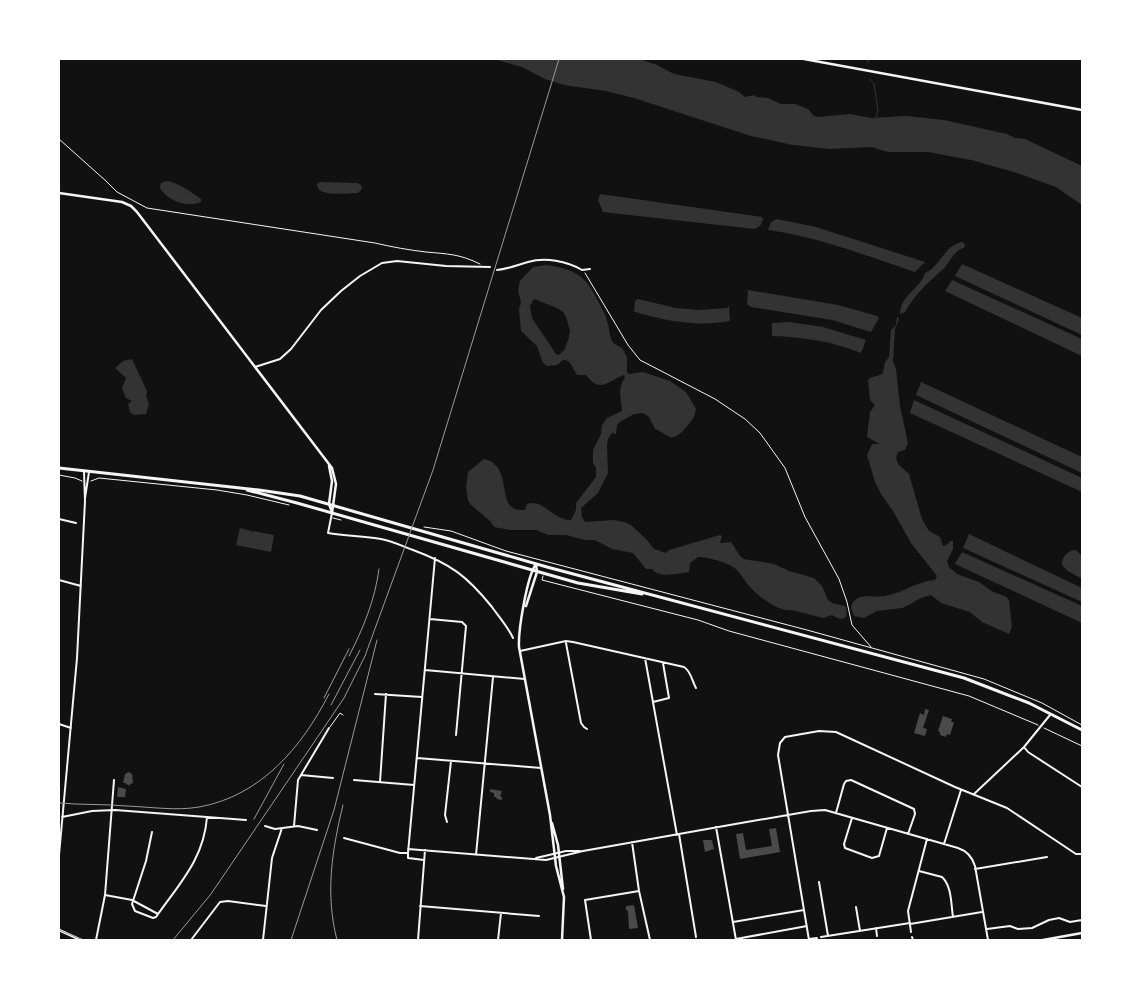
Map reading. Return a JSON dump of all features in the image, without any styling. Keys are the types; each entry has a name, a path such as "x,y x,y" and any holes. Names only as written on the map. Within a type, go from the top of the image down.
{"main road":[{"path":"59,468 291,494 334,505 536,564 964,678 1014,696 1082,730"},
{"path":"242,489 578,583 656,596"}],"street":[{"path":"804,59 1082,110"},
{"path":"59,193 118,201 133,208 333,470 336,481 334,505 328,534 381,539 436,558 449,565 471,583 507,627 513,638"},
{"path":"497,270 504,270 530,261 543,260 571,264 582,270 590,268"},
{"path":"255,368 280,359 291,349 321,310 340,291 382,263 397,261 490,268"},
{"path":"329,465 332,481 329,504 332,513"},
{"path":"84,471 85,500"},
{"path":"59,856 71,728 85,500 89,472"},
{"path":"59,518 76,523"},
{"path":"424,860 408,858 408,849 436,558"},
{"path":"536,564 532,571 519,632 520,651 550,815 560,857 564,897 562,940"},
{"path":"525,607 537,572 536,564"},
{"path":"59,580 81,586"},
{"path":"429,619 463,622 465,624 456,735"},
{"path":"520,651 566,641 686,668 696,688"},
{"path":"566,641 582,723 587,729"},
{"path":"645,658 696,939"},
{"path":"653,702 669,698 663,662"},
{"path":"425,670 525,679"},
{"path":"476,855 493,677"},
{"path":"375,694 422,697"},
{"path":"380,782 386,694"},
{"path":"974,794 1024,747 1051,713"},
{"path":"59,724 71,728"},
{"path":"294,826 297,786 301,775 330,728"},
{"path":"817,938 809,940 778,755 782,739 788,736 831,731 961,790 1007,808 1076,854 1082,854"},
{"path":"1024,747 1030,753 1082,787"},
{"path":"417,758 541,768"},
{"path":"447,822 445,815 451,761"},
{"path":"301,775 333,778"},
{"path":"96,940 105,895 114,780"},
{"path":"354,780 414,785"},
{"path":"836,813 844,784 846,781 851,780 914,809 915,814 908,834"},
{"path":"60,790 64,791"},
{"path":"944,844 961,790"},
{"path":"62,817 112,810 246,820"},
{"path":"408,849 546,860 583,851 817,810 836,813 967,852 972,859 975,869 988,940"},
{"path":"550,815 554,854 564,897"},
{"path":"152,832 144,871 132,900 132,906 135,911 153,918 186,876 203,843 207,817"},
{"path":"852,818 844,844 845,848 872,858 879,856 887,828"},
{"path":"265,826 275,829 294,826 317,830"},
{"path":"716,827 736,940 807,926"},
{"path":"263,940 272,858 282,828"},
{"path":"344,838 400,853 408,853"},
{"path":"911,932 908,911 927,839"},
{"path":"632,842 650,940"},
{"path":"418,940 425,850"},
{"path":"534,859 559,853 583,851"},
{"path":"975,869 1046,857"},
{"path":"919,871 945,879 953,917"},
{"path":"819,882 828,936"},
{"path":"591,940 585,900 640,891"},
{"path":"105,895 132,900 158,914"},
{"path":"191,940 220,902 228,901 267,906"},
{"path":"420,906 538,916"},
{"path":"856,907 860,931"},
{"path":"733,922 804,910"},
{"path":"821,937 983,912"},
{"path":"498,940 501,913"},
{"path":"986,929 1010,926 1023,930 1059,918 1070,922 1082,920"},
{"path":"876,928 877,936"},
{"path":"59,930 81,940"},
{"path":"1042,940 1082,934"}],"lane":[{"path":"330,728 336,717 340,713 343,714"}],"path":[{"path":"59,139 113,189 147,208 246,222 410,250 459,255 480,263"},
{"path":"582,270 589,277 628,345 640,360 722,403 745,419 760,433 785,468 805,517 839,579 852,624 871,648"},
{"path":"59,475 88,481 99,478 217,490 292,506"},
{"path":"424,527 451,531 506,551 984,679 1042,703 1082,725"},
{"path":"542,579 603,594 705,622 729,631 962,694 1024,718 1068,741 1082,746"}],"shaded area":[{"path":"494,59 639,59 657,65 674,74 716,82 739,92 745,97 754,95 768,98 781,104 795,104 808,109 814,116 818,117 850,114 871,118 906,116 944,120 1007,134 1015,138 1025,139 1082,166 1082,205 1056,187 1014,172 971,160 928,152 888,152 871,147 829,149 793,145 751,136 634,98 606,91 564,85 545,79 522,67"},
{"path":"166,181 184,188 201,199 201,202 184,204 168,197 160,188 161,183"},
{"path":"320,182 357,183 361,185 362,189 358,193 327,193 318,188 317,184"},
{"path":"600,194 762,217 763,220 760,226 755,229 603,212 598,200"},
{"path":"777,219 816,227 925,262 915,272 824,242 768,230 771,222"},
{"path":"963,242 964,248 954,254 945,267 917,294 905,312 900,314 903,302 925,273 935,266 947,251"},
{"path":"962,264 1082,318 1082,335 955,276"},
{"path":"546,265 565,269 579,275 589,286 605,314 613,343 622,348 627,357 627,372 629,374 643,372 670,381 686,392 696,409 694,417 687,426 674,437 670,437 655,429 649,417 643,413 634,414 617,425 616,434 612,433 608,439 608,473 598,493 581,508 582,517 585,522 613,520 624,522 631,525 654,549 666,553 669,550 720,535 722,536 720,543 731,542 744,559 774,564 789,571 814,578 822,586 828,600 845,606 847,614 844,618 832,615 823,618 781,609 755,592 736,569 718,561 698,557 690,563 689,572 664,575 652,569 646,569 633,553 612,549 595,540 585,540 566,535 548,535 536,530 510,530 494,527 490,521 470,504 466,488 468,472 484,459 492,462 498,468 506,498 513,508 525,510 527,504 538,504 559,517 571,520 576,510 576,503 596,477 593,450 601,434 602,425 607,418 622,411 620,390 625,378 624,375 609,383 600,385 591,381 586,375 577,375 566,360 557,365 547,366 543,363 537,346 521,331 519,309 521,302 518,290 520,281 533,267","holes":["534,299 557,308 566,317 570,331 565,349 559,355 556,354 532,318 530,306"]},
{"path":"952,280 1082,339 1082,356 945,291"},
{"path":"748,290 838,305 879,318 871,332 832,320 751,307 747,304"},
{"path":"638,299 676,308 699,310 727,308 729,306 730,321 694,323 658,318 635,312 635,301"},
{"path":"897,317 899,319 895,329 893,361 896,369 900,406 908,443 905,450 898,452 896,458 898,464 909,474 922,519 929,531 940,537 943,546 953,541 953,549 947,561 949,567 957,574 979,582 1009,600 1012,627 1009,634 982,622 970,612 941,603 931,595 903,608 877,611 864,618 854,616 851,608 853,602 858,598 891,594 922,582 935,580 937,576 911,543 881,494 875,482 867,455 872,444 880,444 867,437 870,412 875,405 870,400 868,380 883,373 885,362 889,357 891,330 896,325"},
{"path":"789,322 823,327 866,340 861,353 817,340 772,336 772,323"},
{"path":"132,359 147,391 146,396 149,404 146,414 134,415 130,412 128,404 132,401 126,398 122,388 126,378 115,368 123,361"},
{"path":"921,382 1082,457 1082,473 916,395"},
{"path":"914,400 1082,478 1082,492 910,413"},
{"path":"240,528 252,533 253,531 274,535 271,552 236,545"},
{"path":"969,534 1082,588 1082,602 963,548"},
{"path":"1073,550 1076,550 1082,556 1082,579 1062,565 1062,560"},
{"path":"962,552 1082,606 1082,623 955,564"}],"building":[{"path":"925,709 929,710 923,728 927,729 925,736 914,733 920,713 924,715"},
{"path":"943,716 952,719 951,722 954,722 950,735 947,734 946,737 940,735 938,731"},
{"path":"129,772 132,774 133,783 130,786 123,783 125,774"},
{"path":"118,787 126,789 125,797 117,797"},
{"path":"490,789 502,791 500,796 502,800 494,797 494,793 490,792"},
{"path":"776,828 780,852 740,859 736,834 743,833 746,850 772,846 769,829"},
{"path":"703,840 712,840 714,849 705,852"},
{"path":"634,905 638,928 629,929 626,906"}],"waterway":[{"path":"867,59 868,63"},
{"path":"870,79 874,84 878,110 876,118"}],"tram line":[{"path":"59,930 83,940"}],"railway":[{"path":"173,940 211,894 344,698 365,656 433,470 559,59"},
{"path":"349,656 368,614 375,592 379,569"},
{"path":"291,940 334,810 377,640"},
{"path":"324,698 349,649"},
{"path":"331,705 360,650"},
{"path":"59,803 181,809 199,807 221,801 242,792 277,766 306,732 329,694"},
{"path":"254,819 284,764"},
{"path":"337,940 331,906 331,872 343,805"}]}
